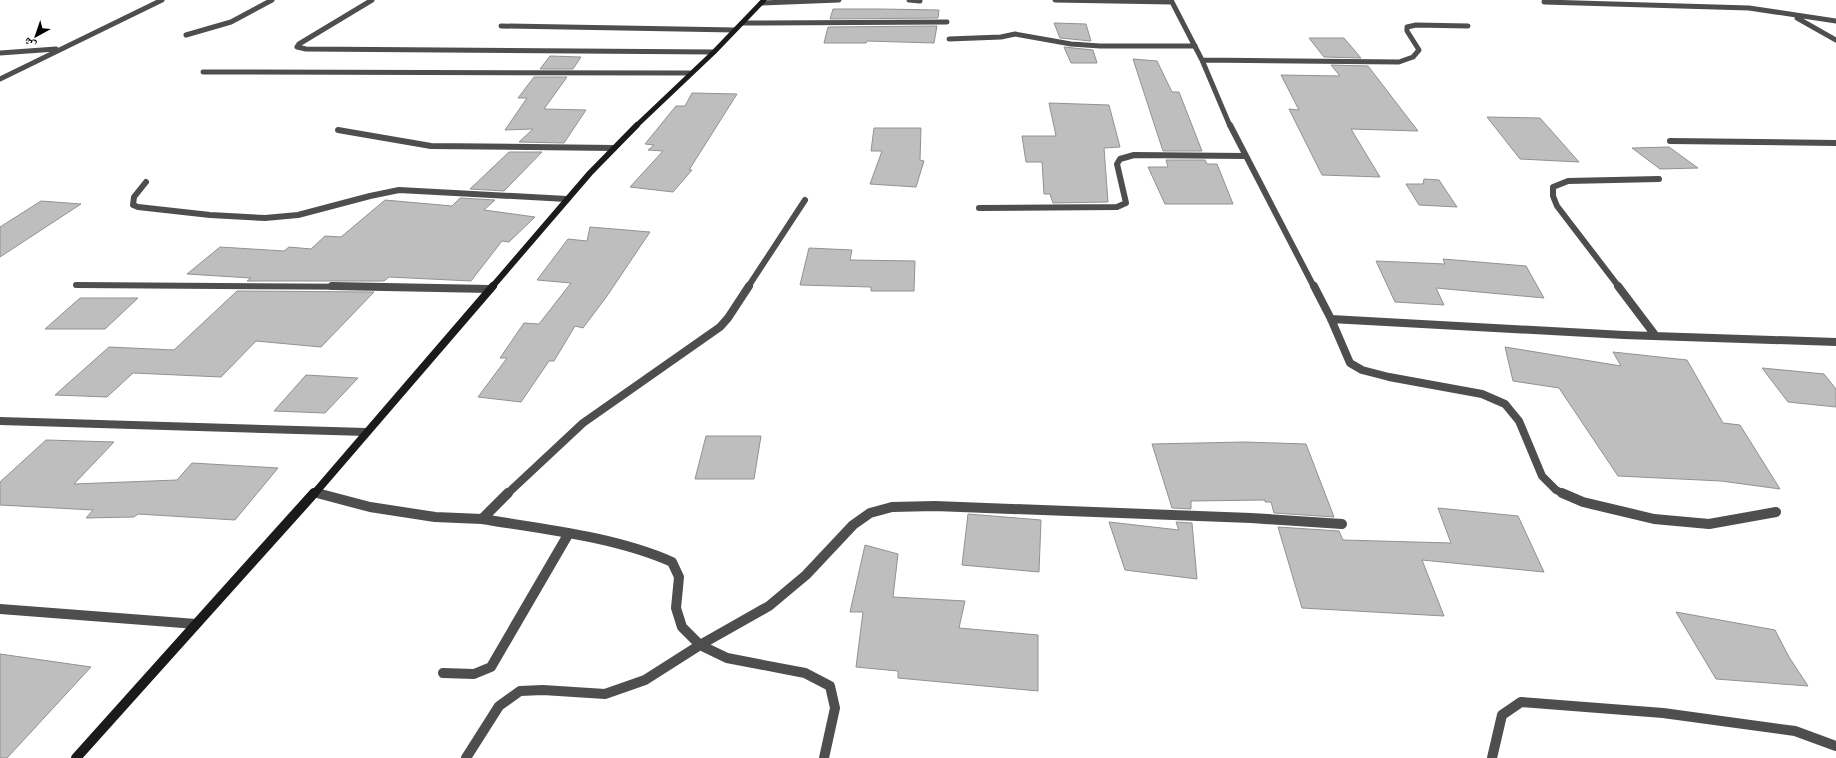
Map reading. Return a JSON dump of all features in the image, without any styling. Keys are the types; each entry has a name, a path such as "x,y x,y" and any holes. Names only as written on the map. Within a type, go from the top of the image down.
{"street":[{"path":"0,79 162,0"},
{"path":"186,35 206,31 238,20 272,0"},
{"path":"372,0 299,44 297,47 306,49 714,52"},
{"path":"76,758 315,492 567,199 614,148 690,73 714,52 762,2 839,0"},
{"path":"909,0 920,1"},
{"path":"1055,0 1172,1 1202,60 1229,124 1331,319 1350,363 1362,370 1389,377 1482,394 1505,404 1519,421 1542,476 1556,490 1584,502 1654,519 1708,524 1776,512"},
{"path":"1544,2 1749,8 1836,21"},
{"path":"1791,14 1836,40"},
{"path":"742,23 946,22"},
{"path":"1202,60 1399,62 1410,60 1416,56 1419,50 1407,31 1407,27 1416,25 1468,26"},
{"path":"501,26 735,30"},
{"path":"949,39 1001,37 1015,34 1070,44 1100,46 1195,46"},
{"path":"0,53 61,49"},
{"path":"203,72 690,73"},
{"path":"338,130 366,133 403,142 430,146 614,148"},
{"path":"1670,141 1836,143"},
{"path":"979,208 1123,205 1126,203 1117,164 1120,159 1134,156 1245,156"},
{"path":"1655,335 1558,206 1553,196 1553,186 1568,181 1659,180"},
{"path":"146,182 134,197 133,205 138,207 232,217 283,217 316,211 380,192 399,190 567,199"},
{"path":"482,519 513,487 584,423 651,374 720,327 728,318 805,200"},
{"path":"76,285 322,286 490,289"},
{"path":"1331,319 1655,335 1836,342"},
{"path":"0,420 366,432"},
{"path":"315,492 370,507 435,517 482,519 569,533 650,552 672,562 679,577 676,608 682,627 700,645 727,658 805,673 830,686 835,708 824,758"},
{"path":"466,758 499,706 520,691 543,690 605,694 645,680 700,645 769,606 806,575 853,525 870,513 892,507 935,506 1251,518 1342,524"},
{"path":"443,673 476,675 491,667 569,533"},
{"path":"0,609 196,624"},
{"path":"1492,758 1502,716 1521,702 1664,713 1795,731 1836,746"}],"building":[{"path":"833,9 939,10 938,18 830,19"},
{"path":"1054,23 1086,24 1091,41 1060,38"},
{"path":"937,26 934,43 867,41 866,43 824,43 828,27"},
{"path":"1309,38 1344,38 1361,58 1324,57"},
{"path":"1064,47 1093,50 1097,63 1071,63"},
{"path":"550,56 581,57 573,69 540,69"},
{"path":"1133,59 1157,61 1172,92 1179,92 1202,151 1163,151"},
{"path":"1331,65 1368,66 1418,131 1351,129 1380,177 1322,175 1289,109 1299,110 1281,75 1340,76"},
{"path":"534,77 567,77 544,109 586,110 564,143 519,142 533,129 505,130 527,98 518,98"},
{"path":"692,93 737,94 689,170 692,170 673,192 630,187 663,151 648,150 654,145 645,144 676,106 685,106"},
{"path":"1049,103 1109,105 1120,147 1104,148 1108,202 1053,203 1050,194 1044,194 1042,162 1026,162 1022,136 1056,136"},
{"path":"1487,117 1540,118 1579,162 1520,159"},
{"path":"874,128 921,128 920,160 924,161 916,187 870,184 882,151 871,151"},
{"path":"1669,147 1698,168 1660,169 1632,148"},
{"path":"509,152 542,152 504,191 470,189"},
{"path":"1166,160 1205,160 1207,164 1217,164 1233,204 1165,204 1148,167 1168,167"},
{"path":"1424,179 1439,180 1457,207 1419,205 1406,184 1423,184"},
{"path":"460,198 495,200 484,210 535,217 509,242 502,241 471,281 389,277 384,281 247,281 251,278 187,274 220,247 284,251 289,247 311,249 325,236 341,237 385,200 452,206"},
{"path":"41,201 81,204 0,257 0,227"},
{"path":"590,227 650,232 607,296 583,328 575,326 554,361 549,361 521,402 478,397 507,358 500,358 524,323 539,324 571,283 537,280 568,239 587,241"},
{"path":"809,248 852,250 850,260 915,261 914,291 871,291 871,287 800,285"},
{"path":"1443,259 1526,266 1544,298 1436,288 1444,305 1395,302 1376,261 1445,264"},
{"path":"237,291 374,292 321,347 256,341 221,377 133,373 107,397 55,395 109,347 174,350"},
{"path":"80,298 138,298 105,329 45,329"},
{"path":"1505,347 1621,366 1613,352 1687,360 1723,423 1740,425 1780,489 1721,481 1618,476 1559,388 1513,381"},
{"path":"1762,368 1824,374 1836,389 1836,407 1788,402"},
{"path":"306,375 358,378 325,413 274,411"},
{"path":"706,436 761,436 754,479 695,479"},
{"path":"46,440 114,442 74,484 177,480 192,463 278,468 235,520 138,514 134,517 86,518 93,510 0,505 0,482"},
{"path":"1244,442 1306,444 1334,517 1274,513 1271,502 1265,502 1265,500 1191,501 1191,509 1172,508 1152,444"},
{"path":"1438,508 1518,516 1544,572 1422,560 1444,616 1302,608 1278,527 1339,531 1343,540 1451,543"},
{"path":"968,514 1041,520 1039,572 962,565"},
{"path":"1109,522 1179,530 1176,522 1192,523 1197,579 1125,570"},
{"path":"865,545 898,554 893,597 965,601 959,628 1038,635 1038,691 898,678 898,671 856,667 863,612 850,612"},
{"path":"1676,612 1775,630 1789,657 1808,686 1716,679"},
{"path":"0,654 91,667 7,758 0,758"}]}
